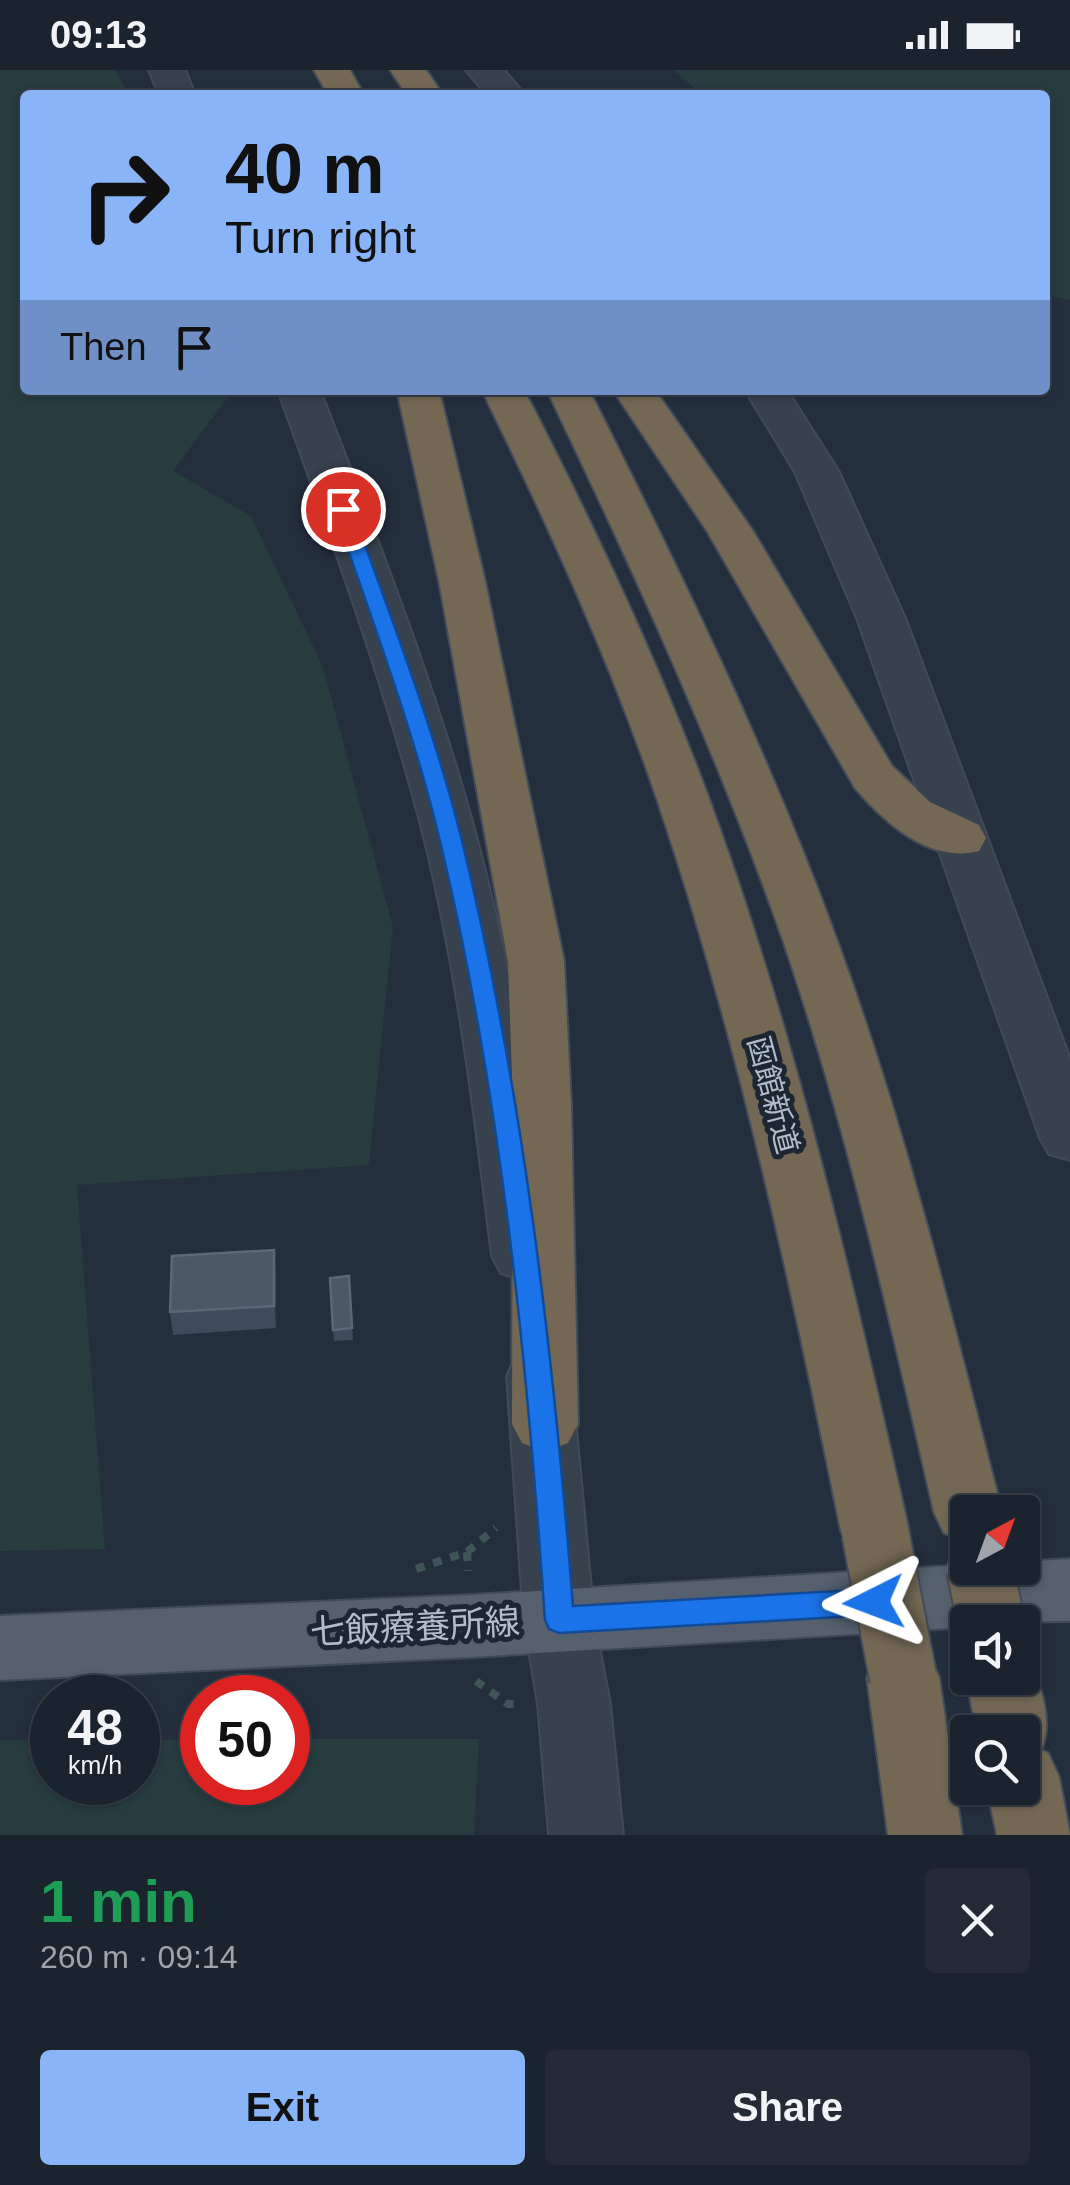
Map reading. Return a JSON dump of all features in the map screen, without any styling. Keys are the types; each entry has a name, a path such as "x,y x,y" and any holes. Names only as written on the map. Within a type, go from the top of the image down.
{"highway":[{"path":"419,395 462,581 536,960 542,1105 545,1424"},
{"name":"函館新道","path":"506,395 601,592 682,798 767,1071 822,1281 875,1531 925,1835"},
{"path":"570,395 664,585 754,790 826,988 910,1279 964,1495"},
{"path":"637,395 730,531 873,776 899,807 932,830 960,838"},
{"path":"1028,1805 1034,1835"}],"main road":[{"name":"七飯療養所線","path":"0,1648 1070,1590"}],"street":[{"path":"484,70 502,90"},
{"path":"301,395 400,671 450,838 492,1028 545,1424 559,1620 574,1704 586,1835"},
{"path":"769,395 817,472 874,602 1070,1138"}],"path":[{"path":"401,1570 420,1569 466,1552 491,1528 552,1528"}],"green space":[{"path":"0,70 115,70 126,90 20,90 20,395 229,395 173,471 251,516 323,667 393,927 369,1165 77,1185 105,1549 0,1551"},
{"path":"673,70 1070,70 1070,300 1050,296 1050,90 697,90"},
{"path":"310,1739 479,1739 474,1835 0,1835 0,1740 30,1740 30,1805 160,1805 160,1740 180,1740 180,1805 310,1805"}],"building":[{"path":"274,1250 274,1306 170,1312 172,1256"},
{"path":"349,1276 352,1328 333,1330 330,1278"}],"route":[{"path":"343,509 400,671 450,838 492,1028 545,1424 559,1620 874,1602"}]}
